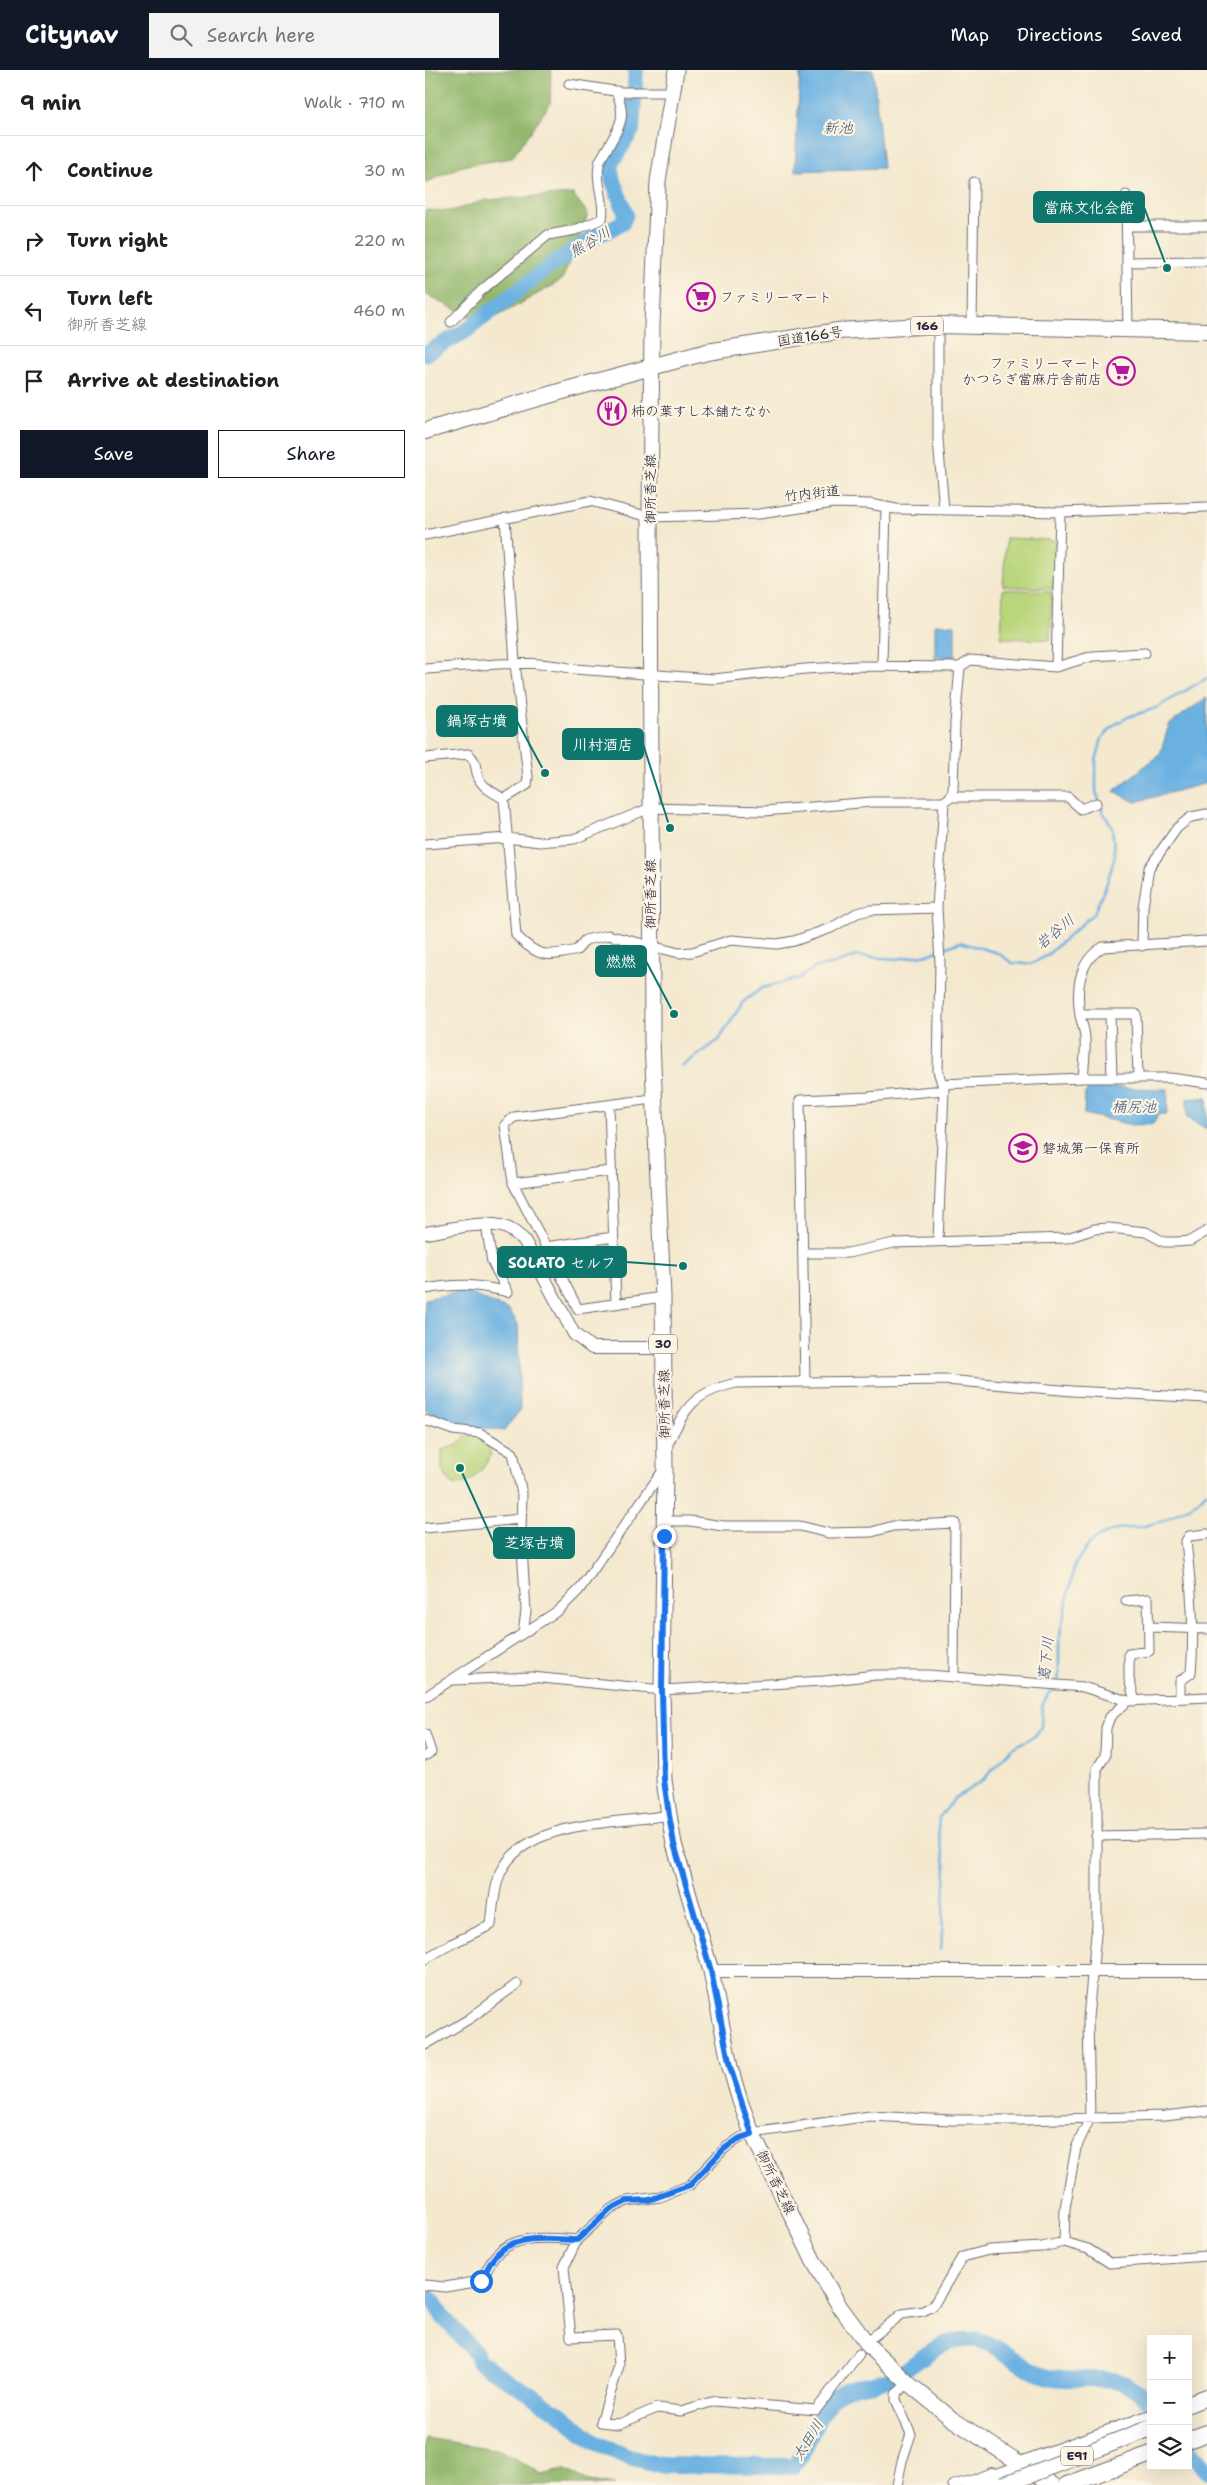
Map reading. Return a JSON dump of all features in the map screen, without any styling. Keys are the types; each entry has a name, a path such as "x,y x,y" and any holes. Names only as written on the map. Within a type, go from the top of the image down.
{"highway":[{"name":"国道166号","path":"425,432 566,390 707,352 838,331 938,325 1128,331 1207,331"},
{"path":"1192,2403 1207,2397"},
{"path":"1192,2414 1207,2408"},
{"path":"1021,2465 1147,2419"},
{"name":"E91","path":"997,2480 1147,2429"},
{"path":"1192,2439 1207,2433"},
{"path":"1067,2485 1147,2455"},
{"path":"970,2485 997,2480"}],"main road":[{"name":"御所香芝線","path":"676,70 658,181 651,368 650,517 653,1100 663,1297 665,1469 662,1690 664,1780 669,1815 674,1844 711,1971 730,2067 752,2134 814,2262 840,2307 869,2346 908,2383 952,2420 1053,2485"}],"street":[{"path":"569,84 619,91 673,92"},
{"path":"451,322 495,278 548,235 575,230 603,219 604,208 597,180 599,163 621,125 622,106 619,91"},
{"path":"972,326 974,182"},
{"path":"1126,195 1128,331"},
{"path":"1127,226 1207,226"},
{"path":"1127,262 1207,262"},
{"path":"938,325 939,440 944,510"},
{"name":"竹内街道","path":"425,535 590,502 650,517 759,514 834,503 944,510 1061,512 1207,507"},
{"path":"882,665 886,507"},
{"path":"1056,667 1061,512"},
{"path":"504,799 527,785 528,777 515,663 505,518"},
{"path":"425,669 515,663 553,664 574,669 714,679 805,669 882,665 961,666 970,660 1056,667 1093,656 1145,653"},
{"path":"938,1241 943,1087 938,1071 940,963 937,908 947,800 953,790 955,723 961,666"},
{"path":"425,758 468,754 475,759 479,780 489,790 504,799"},
{"path":"425,844 507,838 540,842 574,839 650,808 764,811 872,802 1068,798 1081,809 1096,804"},
{"path":"504,799 517,935 530,950 545,955 577,950 585,940 608,934 679,953 692,952 731,940 777,944 794,941 831,928 857,913 870,910 937,908"},
{"path":"1142,946 1143,907 1149,868 1177,828 1191,817 1207,814"},
{"path":"1083,1078 1085,1037 1080,1014 1080,975 1086,961 1093,952 1103,947 1207,941"},
{"path":"1080,1014 1137,1014 1138,1078"},
{"path":"1110,1014 1112,1078"},
{"path":"805,1382 800,1100 868,1097 943,1087 1083,1078 1170,1078 1207,1083"},
{"path":"653,1100 514,1117 505,1125 513,1183 578,1309 663,1297"},
{"path":"609,1105 616,1304"},
{"path":"513,1183 611,1171"},
{"path":"425,1233 486,1225 501,1226 512,1230 524,1240 574,1334 584,1344 592,1348 663,1348"},
{"path":"425,1289 457,1284 473,1284 508,1292 492,1262 486,1225"},
{"path":"803,1254 849,1253 894,1244 938,1241 1067,1238 1095,1229 1109,1228 1147,1232 1164,1242 1176,1242 1190,1241 1207,1231"},
{"path":"546,1247 613,1238"},
{"path":"664,1450 684,1412 699,1396 714,1388 736,1383 946,1380 1072,1392 1207,1398"},
{"path":"425,1420 453,1430 480,1433 513,1453 522,1494 521,1519 527,1611 523,1633"},
{"path":"425,1697 559,1610 579,1590 665,1469"},
{"path":"425,1528 521,1519"},
{"path":"664,1521 691,1521 723,1526 800,1526 828,1533 872,1532 893,1526 955,1523 954,1676"},
{"path":"1180,1698 1180,1681 1191,1674 1193,1648 1191,1627 1192,1596 1186,1541 1189,1536 1207,1534"},
{"path":"1126,1600 1148,1599 1149,1651 1129,1654 1129,1679 1132,1701"},
{"path":"1149,1627 1207,1629"},
{"path":"453,1680 532,1677 662,1690 824,1681 875,1674 954,1676 1083,1687 1132,1701 1207,1697"},
{"path":"1064,2242 1065,2208 1076,2148 1090,2118 1088,2018 1097,1924 1097,1769 1105,1756 1106,1728 1110,1717 1132,1701"},
{"path":"425,1734 431,1752 425,1756"},
{"path":"425,1959 491,1925 498,1878 502,1869 531,1840 596,1823 669,1815"},
{"path":"1096,1836 1207,1834"},
{"path":"711,1971 1207,1971"},
{"path":"425,2045 469,2019 517,1984"},
{"path":"859,2354 816,2410 715,2401 681,2411 657,2408 619,2424 601,2422 619,2366 617,2336 571,2337 564,2267 577,2240 611,2209 627,2201 655,2198 690,2185 724,2149 740,2138 752,2134 870,2116 951,2120 1090,2118 1165,2116 1207,2111"},
{"path":"425,2285 445,2287 481,2281 499,2251 521,2241 541,2238 577,2240"},
{"path":"874,2336 902,2314 923,2311 933,2306 962,2257 989,2250 1042,2247 1064,2242 1089,2249 1110,2263 1207,2256"},
{"path":"897,2485 902,2460 911,2434 896,2400 896,2394 908,2383"},
{"path":"953,2485 997,2480 1021,2465"}],"green space":[{"path":"425,70 551,70 550,104 512,158 462,166 425,183"},
{"path":"573,194 588,214 562,280 484,324 425,294 425,210 451,211 486,200"},
{"path":"1006,538 1055,540 1053,589 1003,586"},
{"path":"1003,589 1052,592 1050,640 1001,638"},
{"path":"467,1435 476,1435 488,1444 491,1455 470,1481 464,1484 452,1485 442,1470 442,1450 458,1445"},
{"path":"426,2438 501,2450 542,2474 563,2469 589,2481 616,2485 425,2485"}],"water":[{"name":"新池","path":"800,70 873,70 883,168 795,171"},
{"path":"935,624 955,625 955,657 935,657"},
{"path":"1207,697 1207,783 1135,802 1114,791 1160,754 1169,725"},
{"name":"桶尻池","path":"1092,1087 1168,1089 1167,1114 1159,1114 1153,1124 1132,1125 1084,1114 1085,1093"},
{"path":"1207,1097 1207,1129 1187,1118 1187,1099"},
{"path":"464,1291 509,1310 518,1324 520,1410 504,1431 451,1423 425,1409 425,1299"}],"waterway":[{"name":"熊谷川","path":"425,354 467,330 551,265 596,236 622,223 626,214 613,181 610,165 632,130 636,70"},
{"name":"岩谷川","path":"681,1067 719,1040 743,1002 762,988 799,978 816,967 831,965 857,956 896,959 930,954 960,942 998,953 1012,963 1031,964 1046,956 1094,913 1107,883 1115,856 1112,827 1102,810 1096,791 1096,761 1102,738 1114,725 1128,717 1156,708 1207,678"},
{"name":"葛下川","path":"941,1950 946,1869 938,1830 939,1818 955,1798 982,1781 1012,1748 1035,1736 1041,1727 1042,1706 1048,1694 1057,1686 1059,1675 1059,1639 1075,1564 1090,1543 1100,1536 1117,1529 1141,1527 1163,1521 1196,1503 1207,1492"},
{"name":"太田川","path":"425,2296 432,2299 443,2317 476,2353 478,2361 558,2412 594,2442 629,2457 660,2465 794,2466 800,2458 822,2413 840,2392 898,2375 932,2351 952,2342 964,2340 977,2340 989,2344 1033,2371 1053,2378 1117,2381 1128,2385 1147,2400"},
{"name":"太田川","path":"1192,2454 1207,2471"}],"place":[{"name":"當麻文化会館","path":"1167,268"},
{"name":"ファミリーマート","path":"701,297"},
{"name":"ファミリーマート かつらぎ當麻庁舎前店","path":"1121,371"},
{"name":"柿の葉すし本舗たなか","path":"612,411"},
{"name":"鍋塚古墳","path":"545,773"},
{"name":"川村酒店","path":"670,828"},
{"name":"燃燃","path":"674,1014"},
{"name":"磐城第一保育所","path":"1023,1148"},
{"name":"SOLATO セルフ","path":"683,1266"},
{"name":"芝塚古墳","path":"460,1468"}],"route":[{"path":"481,2281 499,2251 521,2241 541,2238 577,2240 588,2227 611,2209 627,2201 649,2200 690,2185 724,2149 740,2138 752,2134 730,2067 711,1971 674,1844 669,1815 664,1780 662,1690 664,1536"}]}
